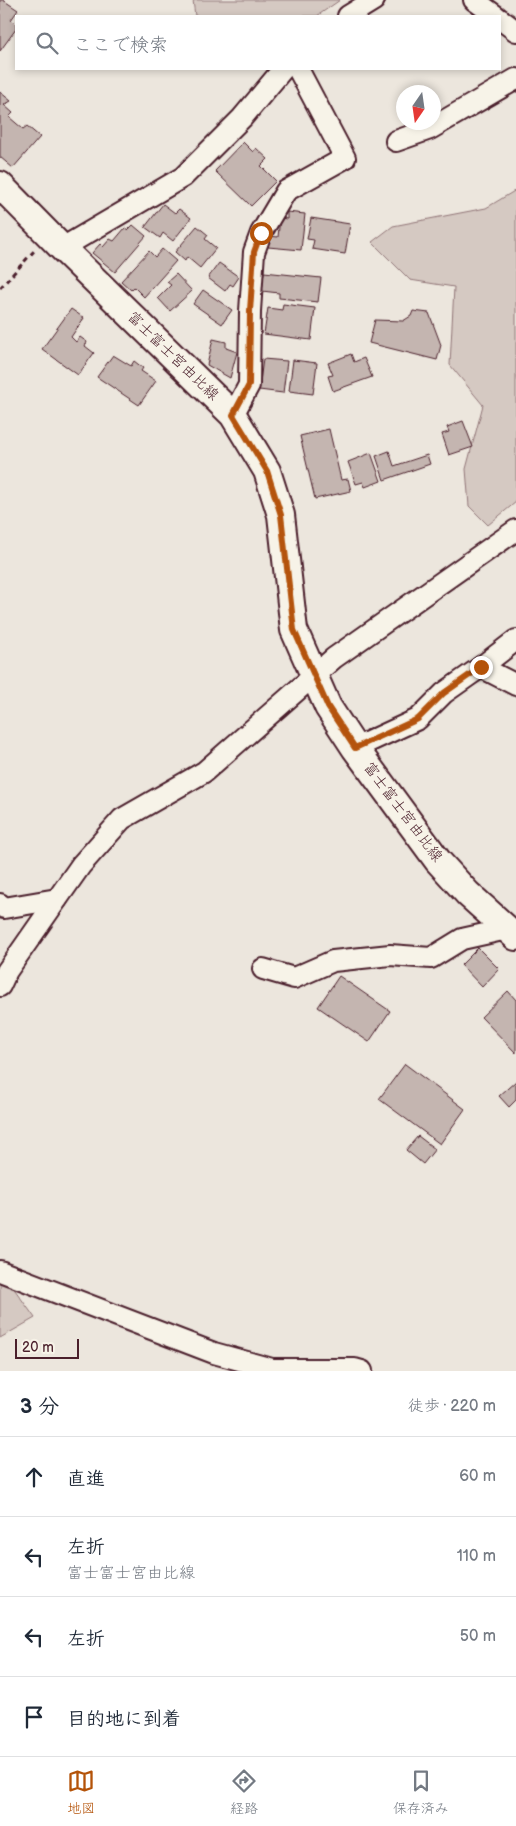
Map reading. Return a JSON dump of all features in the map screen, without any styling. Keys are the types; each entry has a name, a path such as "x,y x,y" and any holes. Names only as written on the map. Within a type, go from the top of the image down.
{"main road":[{"name":"富士富士宮由比線","path":"0,184 233,415 267,471 281,515 294,630 328,707 355,748 438,861 468,894 512,933"}],"street":[{"path":"350,15 374,0"},
{"path":"474,0 495,15"},
{"path":"501,20 516,32"},
{"path":"56,241 183,177 242,118 282,70"},
{"path":"233,415 249,385 250,311 254,252 261,233 286,191 345,158 299,70"},
{"path":"396,140 430,129 516,79"},
{"path":"0,986 7,971 81,865 122,819 204,772 334,658 516,530"},
{"path":"355,748 418,719 444,693 516,640"},
{"path":"481,667 516,685"},
{"path":"0,904 4,908 57,899"},
{"path":"263,969 294,978 333,961 390,955 431,958 462,939 512,933"},
{"path":"0,1271 222,1355 272,1369 362,1371"}],"path":[{"path":"0,288 56,241"}],"shaded area":[{"path":"193,0 340,0 318,15 195,15"},
{"path":"516,190 516,502 488,525 469,506 466,469 483,405 450,365 454,287 410,280 372,242 393,226 486,208"},
{"path":"0,1269 35,1318 0,1338"}],"building":[{"path":"0,0 3,0 18,10 11,20 15,23 15,30 0,51"},
{"path":"0,92 11,101 4,105 13,113 9,117 23,129 27,126 40,137 13,168 0,157"},
{"path":"243,142 253,152 256,148 268,159 261,166 276,181 251,206 215,171"},
{"path":"163,204 175,213 179,209 191,218 173,241 163,233 160,238 145,227"},
{"path":"287,212 305,214 301,250 268,247 269,236 278,237 280,218 287,219"},
{"path":"311,218 350,224 345,254 312,249 314,240 307,239"},
{"path":"133,225 146,236 115,272 92,253 100,244 103,247 110,239 114,241 125,228 128,230"},
{"path":"197,226 208,235 205,239 216,248 200,268 187,257 185,261 175,252"},
{"path":"162,249 176,261 144,297 134,287 131,290 121,281 149,251 155,257"},
{"path":"219,263 239,277 233,286 230,284 225,291 208,278"},
{"path":"264,272 321,278 318,302 279,298 279,293 262,291"},
{"path":"176,274 192,291 170,311 158,298 171,285 167,282"},
{"path":"203,290 232,310 222,324 193,304"},
{"path":"283,304 315,308 311,340 264,334 268,308 282,310"},
{"path":"71,309 84,318 71,337 76,342 80,337 87,342 85,346 94,353 78,375 42,349"},
{"path":"413,311 429,313 441,345 437,360 369,343 375,320 403,321 411,316"},
{"path":"213,339 226,342 226,348 237,352 230,378 207,365"},
{"path":"351,354 354,362 364,358 372,377 333,391 328,376 333,375 328,363"},
{"path":"113,355 131,366 134,361 143,368 141,371 156,381 139,405 97,377"},
{"path":"263,359 287,361 283,393 259,390"},
{"path":"293,360 317,363 313,394 289,391"},
{"path":"463,421 473,447 449,455 442,434 449,432 447,427"},
{"path":"329,429 341,480 348,479 351,491 315,499 300,436"},
{"path":"389,451 394,466 427,455 430,464 384,480 376,456"},
{"path":"371,453 381,481 365,487 363,482 356,484 348,462"},
{"path":"478,948 499,969 482,987 461,965"},
{"path":"339,976 390,1011 369,1042 318,1007"},
{"path":"508,991 516,1000 516,1053 481,1017"},
{"path":"405,1064 465,1109 440,1144 379,1099"},
{"path":"516,1081 516,1100 509,1107 499,1096"},
{"path":"418,1136 435,1149 423,1164 406,1150"}],"route":[{"path":"261,233 254,252 250,311 249,385 233,415 267,471 281,515 294,630 328,707 355,748 418,719 444,693 481,667"}]}
